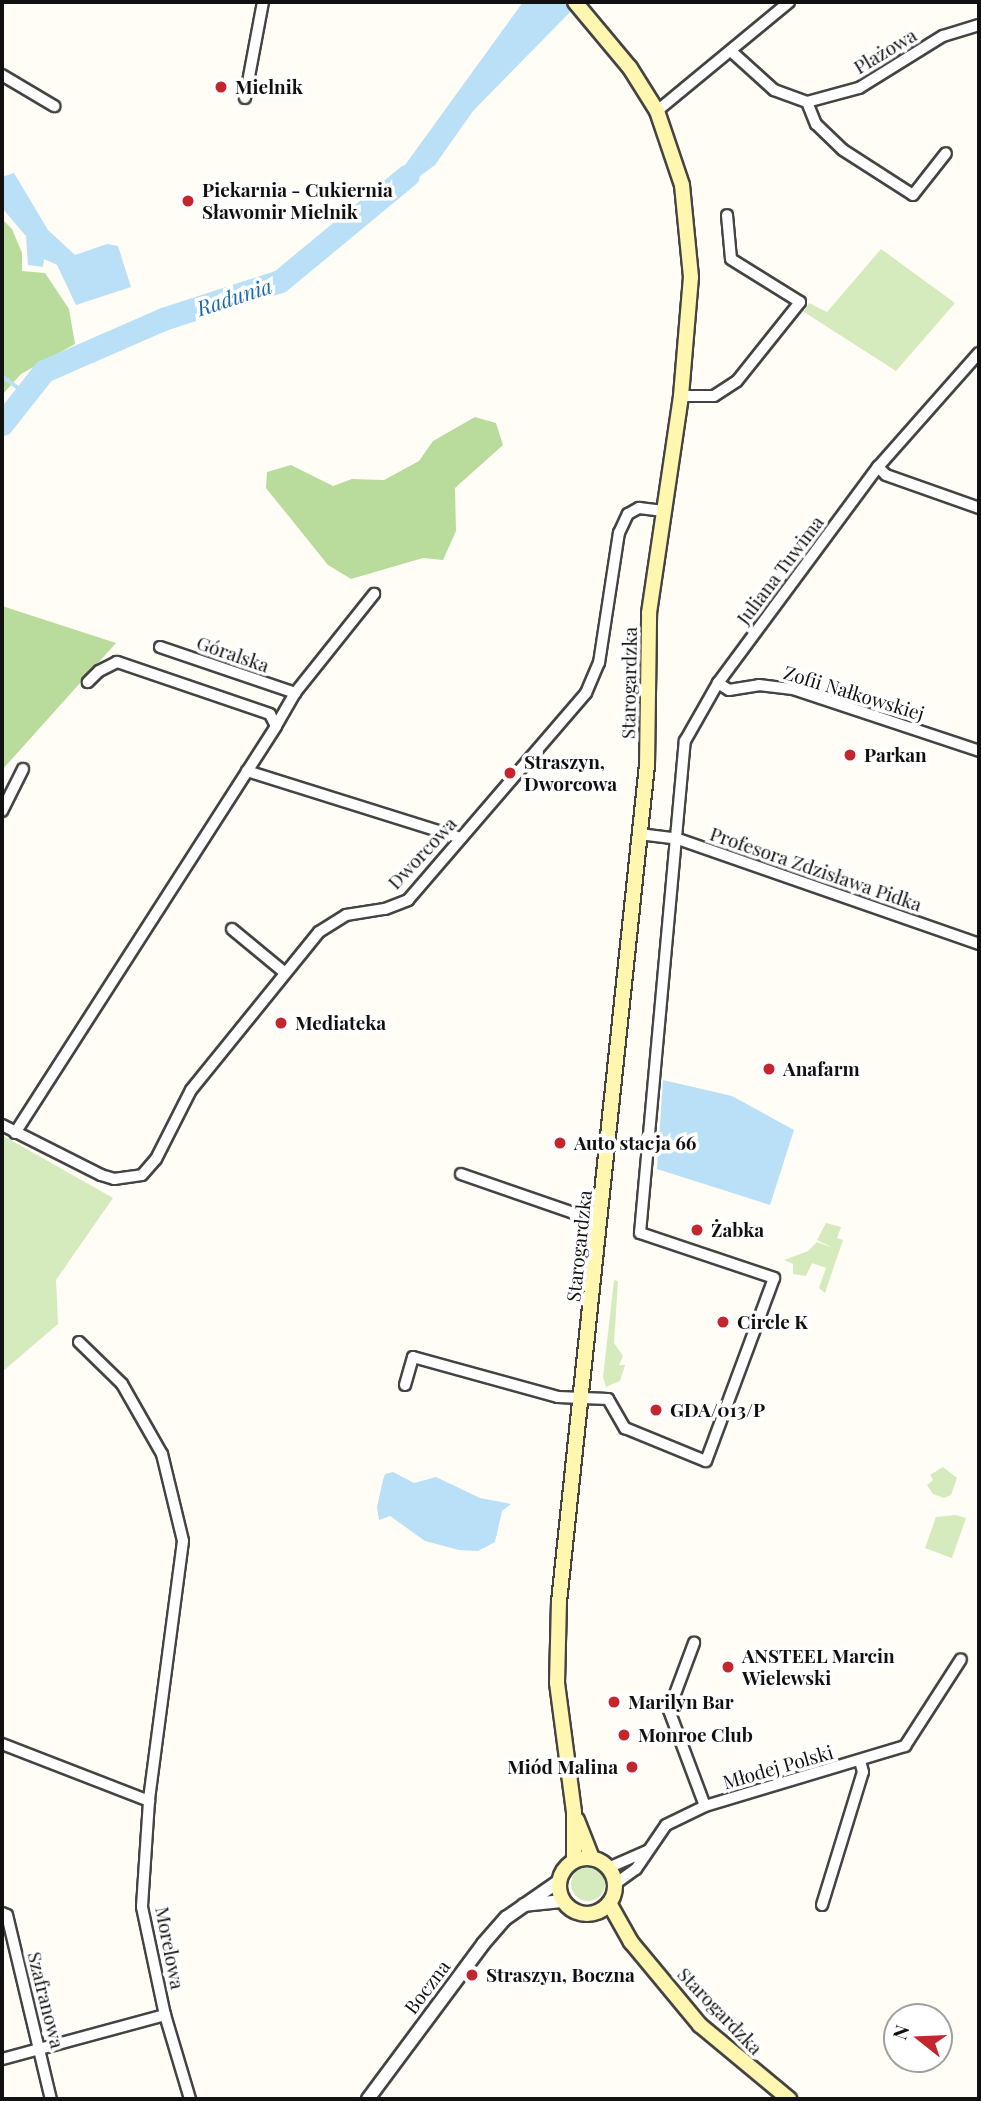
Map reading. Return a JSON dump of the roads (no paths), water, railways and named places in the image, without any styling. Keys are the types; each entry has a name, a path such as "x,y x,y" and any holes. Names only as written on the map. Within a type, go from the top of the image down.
{"main road":[{"name":"Starogardzka","path":"574,1861 574,1812 560,1731 556,1644 647,765 649,613 681,396 691,299 690,237 682,185 656,111 630,68 575,2"},
{"name":"Starogardzka","path":"574,1812 592,1858"},
{"path":"592,1858 608,1868 615,1884 609,1903 595,1913 577,1912 563,1901 559,1881 574,1861 592,1858"},
{"name":"Starogardzka","path":"609,1903 631,1942 700,2025 789,2099"},
{"name":"Starogardzka","path":"595,1913 631,1942"}],"street":[{"path":"245,98 263,2"},
{"path":"656,111 732,52 789,2"},
{"name":"Plażowa","path":"807,102 859,88 943,36 979,25"},
{"path":"732,52 774,90 807,102 817,124 843,150 913,195 946,153"},
{"path":"2,75 54,106"},
{"path":"681,396 714,396 737,381 800,302 731,259 727,215"},
{"name":"Juliana Tuwima","path":"582,1397 608,1399 631,1432 706,1461 761,1321 774,1278 640,1233 685,741 718,683 878,467 979,353"},
{"path":"878,467 886,475 979,508"},
{"name":"Dworcowa","path":"2,1125 101,1175 114,1179 142,1175 156,1159 191,1090 319,932 338,919 408,900 586,693 599,663 619,533 628,514 639,508 664,511"},
{"path":"15,1133 295,693 374,594"},
{"name":"Góralska","path":"160,647 295,693"},
{"path":"88,682 99,671 117,662 270,714 276,726"},
{"name":"Zofii Nałkowskiej","path":"718,683 729,690 759,685 793,690 979,751"},
{"path":"2,811 23,769"},
{"path":"247,771 461,838"},
{"name":"Profesora Zdzisława Pidka","path":"639,834 677,839 979,944"},
{"path":"232,929 284,972"},
{"path":"461,1174 600,1222"},
{"name":"Morelowa","path":"79,1342 122,1384 162,1454 183,1541 149,1801 142,1907 165,2015 190,2099"},
{"path":"405,1385 413,1357 558,1397 582,1397"},
{"name":"Młodej Polski","path":"694,1643 669,1710 705,1806"},
{"name":"Młodej Polski","path":"615,1884 636,1869 666,1825 705,1806 905,1746 961,1659"},
{"path":"2,1744 149,1801"},
{"name":"Młodej Polski","path":"822,1905 863,1772 860,1761"},
{"name":"Młodej Polski","path":"608,1868 648,1851"},
{"name":"Boczna","path":"369,2099 483,1944 524,1905 559,1881"},
{"path":"524,1905 563,1901"},
{"name":"Szafranowa","path":"2,1913 7,1915 51,2099"},
{"path":"2,2059 165,2015"}],"water":[{"path":"523,2 580,2 473,111 435,165 371,212"},
{"path":"14,173 48,230 75,255 107,244 118,246 131,287 76,305 57,265 44,259 43,267 28,265 26,236 2,208 2,177"},
{"path":"663,1080 732,1096 794,1130 770,1205 657,1169"},
{"path":"393,1472 414,1483 436,1477 480,1498 511,1504 502,1511 495,1542 478,1551 459,1550 425,1541 390,1516 379,1520 377,1507 383,1480 385,1474"}],"waterway":[{"name":"Radunia","path":"2,424 44,371 163,319 280,281 408,175"},
{"path":"2,376 25,393"}],"place":[{"name":"Mielnik","path":"221,87"},
{"name":"Piekarnia - Cukiernia Sławomir Mielnik","path":"188,201"},
{"name":"Parkan","path":"850,755"},
{"name":"Straszyn, Dworcowa","path":"510,773"},
{"name":"Mediateka","path":"281,1023"},
{"name":"Anafarm","path":"769,1069"},
{"name":"Auto stacja 66","path":"560,1143"},
{"name":"Żabka","path":"697,1230"},
{"name":"Circle K","path":"723,1322"},
{"name":"GDA/013/P","path":"656,1410"},
{"name":"ANSTEEL Marcin Wielewski","path":"728,1667"},
{"name":"Marilyn Bar","path":"614,1702"},
{"name":"Monroe Club","path":"624,1735"},
{"name":"Miód Malina","path":"632,1767"},
{"name":"Straszyn, Boczna","path":"472,1975"}]}
